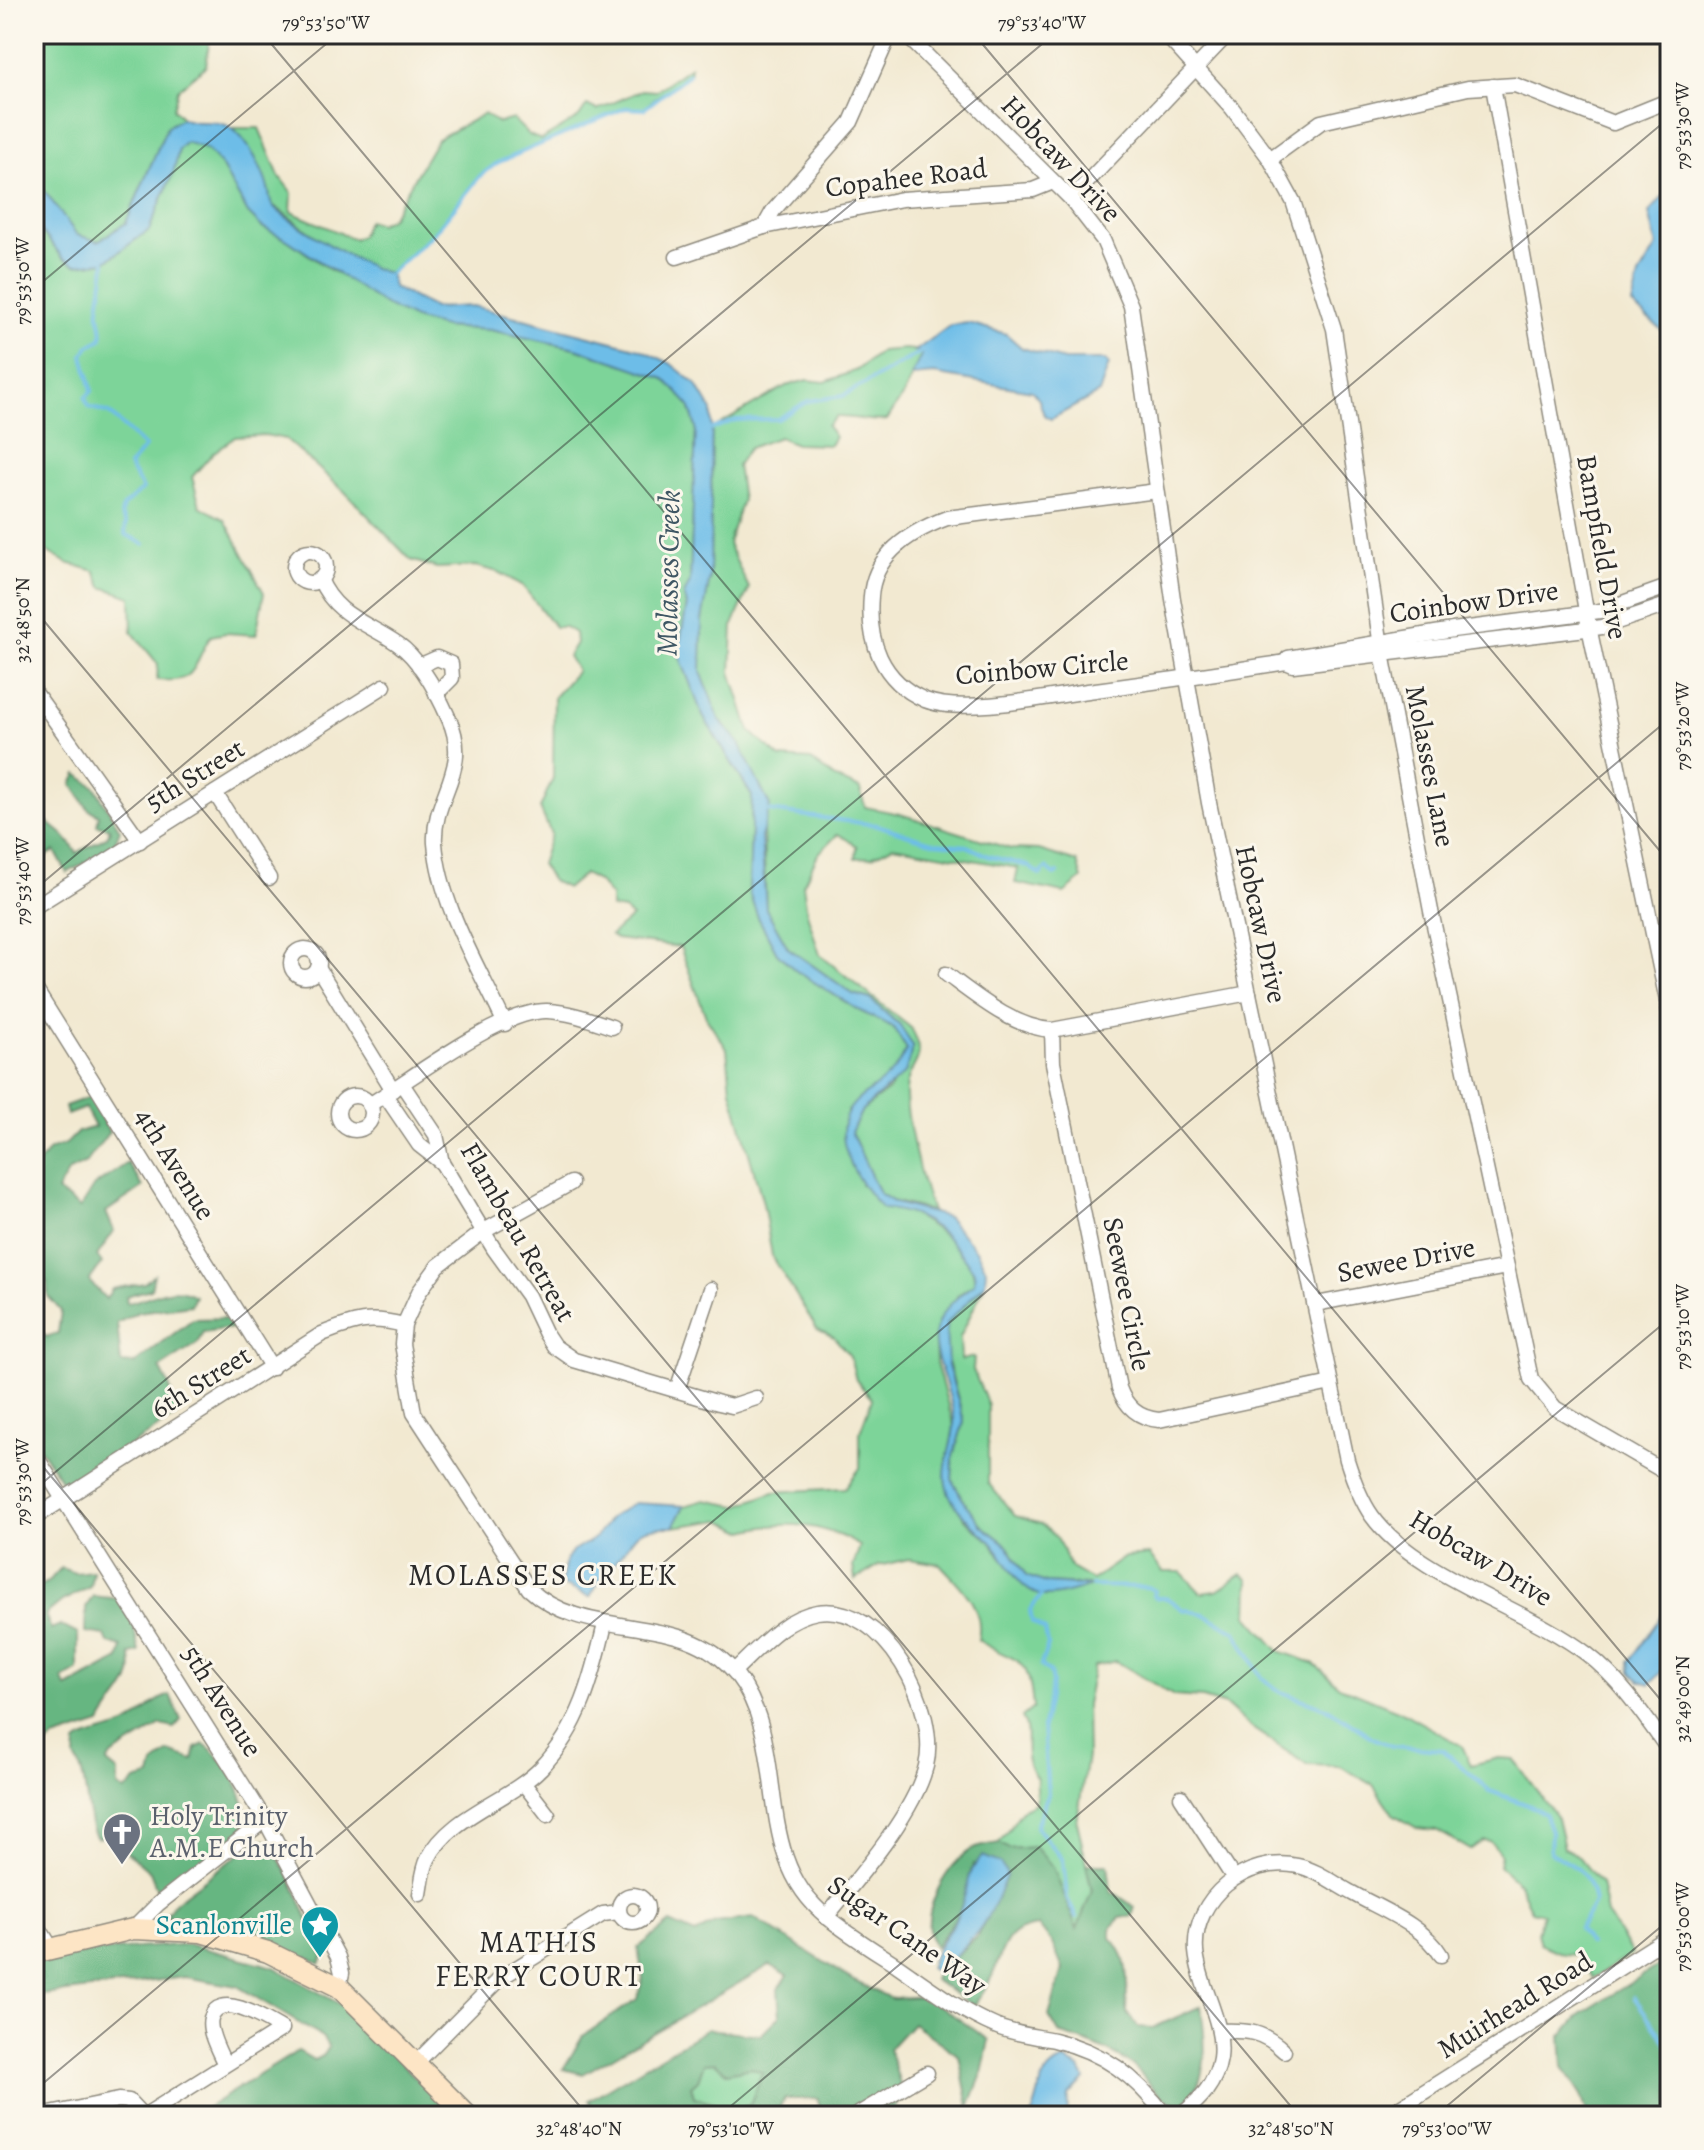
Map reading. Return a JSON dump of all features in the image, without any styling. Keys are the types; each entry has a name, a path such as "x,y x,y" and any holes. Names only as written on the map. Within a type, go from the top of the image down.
{"main road":[{"path":"43,1951 133,1929 201,1932 268,1952 339,1987 468,2116"}],"street":[{"name":"Copahee Road","path":"764,227 773,211 851,122 890,34"},
{"name":"Hobcaw Drive","path":"905,34 1071,199 1103,240 1131,306 1186,679 1249,993 1355,1486 1383,1529 1430,1563 1586,1653 1623,1689 1670,1752"},
{"name":"Molasses Lane","path":"1165,34 1196,67 1270,159 1293,201 1334,329 1381,647 1431,911 1531,1379 1555,1408 1670,1475"},
{"path":"1071,199 1228,34"},
{"path":"1270,159 1321,122 1404,101 1493,86 1515,85 1533,90 1607,123 1620,122 1670,100"},
{"name":"Bampfield Drive","path":"1493,86 1590,629 1670,1015"},
{"name":"Copahee Road","path":"677,257 764,227 902,199 1033,190 1053,182"},
{"name":"Coinbow Circle","path":"1157,491 947,518 925,526 899,542 883,561 871,589 868,625 877,654 898,682 926,700 958,705 1025,700 1186,679"},
{"path":"320,579 326,592 342,611 398,644 419,666 436,694 459,748 435,837 438,869 444,890 505,1024"},
{"name":"Coinbow Drive","path":"1381,647 1587,613 1670,586"},
{"name":"Coinbow Drive","path":"1186,679 1286,662 1291,656 1590,629 1643,616 1670,604"},
{"path":"419,666 437,658 451,664 452,678 436,694"},
{"name":"5th Street","path":"34,907 384,686"},
{"path":"34,691 140,841"},
{"path":"215,793 269,878"},
{"path":"1655,937 1670,932"},
{"name":"Flambeau Retreat","path":"318,968 393,1089 436,1135 442,1163 528,1296 546,1334 565,1355 732,1406 756,1398"},
{"path":"946,974 1006,1014 1034,1027 1052,1030 1249,993"},
{"name":"4th Avenue","path":"34,987 272,1368"},
{"path":"369,1105 458,1047 505,1024 545,1011 569,1013 612,1027"},
{"name":"Seewee Circle","path":"1052,1030 1053,1063 1119,1388 1127,1405 1142,1416 1159,1420 1331,1383"},
{"name":"Sugar Cane Way","path":"571,1183 484,1231 438,1266 419,1292 404,1325 402,1344 414,1413 529,1589 565,1614 605,1624 663,1631 698,1642 734,1671 752,1696 760,1715 768,1745 775,1817 790,1871 826,1917 973,2015 997,2027 1095,2052 1121,2067 1166,2116"},
{"name":"Sewee Drive","path":"1316,1304 1507,1267"},
{"path":"677,1390 711,1289"},
{"name":"6th Street","path":"34,1518 322,1334 354,1322 377,1318 404,1325"},
{"name":"5th Avenue","path":"34,1453 265,1820 338,1957 342,1973 339,1987"},
{"path":"734,1671 784,1626 818,1612 837,1612 871,1625 884,1637 905,1672 922,1711 929,1751 919,1785 867,1867 826,1917"},
{"path":"420,1894 427,1861 441,1839 524,1784 556,1751 583,1706 605,1624"},
{"path":"524,1784 548,1815"},
{"path":"1181,1797 1233,1877"},
{"path":"133,1929 158,1904 265,1820"},
{"path":"1180,2116 1209,2089 1221,2054 1219,2031 1196,1948 1207,1910 1233,1877 1255,1868 1280,1864 1313,1871 1423,1933 1441,1955"},
{"path":"416,2063 499,1979 603,1914 619,1912"},
{"path":"34,1920 43,1951"},
{"name":"Muirhead Road","path":"1386,2116 1670,1936"},
{"path":"34,2083 41,2116 119,2100 129,2101 143,2116 259,2044 282,2029 238,2008 225,2005 215,2010 210,2018 211,2030 225,2065"},
{"path":"1219,2031 1251,2030 1268,2036 1284,2051"},
{"path":"855,2116 927,2073"}],"green space":[{"path":"34,34 210,34 206,66 178,89 173,109 182,118 167,127 126,223 98,241 77,235 34,177"},
{"path":"690,67 689,74 644,109 625,108 497,163 481,175 433,234 390,273 374,270 343,255 271,204 268,188 230,128 259,128 279,176 292,193 291,212 354,239 361,236 368,220 379,224 391,218 437,139 484,114 498,123 513,119 529,135 541,140 579,117 587,105 597,110 642,90 656,91"},
{"path":"186,142 206,149 221,165 248,213 262,227 286,239 330,270 444,327 490,330 575,348 666,379 689,405 696,428 690,583 684,595 687,605 678,652 703,716 752,796 749,892 777,953 795,970 860,1011 893,1027 907,1050 893,1076 860,1098 847,1112 861,1184 949,1239 972,1268 974,1284 958,1295 935,1338 936,1363 954,1426 947,1465 948,1491 965,1519 990,1541 1014,1574 1042,1596 1089,1585 1046,1583 1026,1576 1007,1545 981,1525 952,1480 953,1456 964,1421 946,1354 946,1324 985,1284 960,1337 961,1360 974,1357 973,1370 988,1405 988,1483 1015,1516 1041,1524 1057,1538 1071,1568 1092,1580 1125,1557 1149,1555 1163,1572 1181,1572 1201,1593 1217,1591 1242,1574 1249,1579 1248,1616 1279,1651 1313,1663 1339,1686 1400,1711 1462,1746 1471,1765 1499,1758 1513,1759 1557,1818 1564,1848 1577,1855 1601,1884 1607,1914 1632,1954 1593,1978 1578,1955 1563,1954 1540,1944 1537,1933 1543,1914 1531,1911 1519,1884 1499,1866 1501,1855 1491,1842 1484,1841 1471,1850 1436,1830 1417,1828 1393,1814 1373,1785 1340,1766 1307,1765 1249,1726 1226,1705 1203,1698 1174,1696 1116,1661 1094,1666 1086,1704 1087,1756 1077,1821 1092,1891 1077,1930 1035,1847 1008,1849 999,1843 1023,1809 1036,1803 1037,1779 1028,1761 1027,1732 1022,1717 1033,1708 1028,1677 1019,1662 978,1640 978,1617 970,1598 940,1564 909,1559 878,1566 855,1580 853,1566 860,1546 832,1532 790,1525 744,1531 721,1520 673,1527 684,1506 705,1500 737,1506 774,1492 845,1488 860,1468 860,1432 872,1399 856,1380 850,1356 834,1337 817,1329 772,1256 763,1203 731,1090 727,1049 706,1017 680,947 616,939 611,935 632,917 624,910 611,908 611,897 599,882 584,874 567,888 552,881 541,864 551,834 540,808 553,778 554,697 577,671 568,656 576,643 575,633 565,627 555,627 522,585 498,572 475,566 437,568 411,560 345,492 286,439 265,435 235,437 213,453 192,477 200,506 225,520 264,593 256,635 226,633 211,636 193,670 181,679 157,680 158,664 132,632 131,597 102,587 95,571 67,563 34,544 34,222 63,258 76,265 105,262 149,230 174,170 179,149"},
{"path":"881,351 923,351 905,392 887,420 836,417 827,426 835,437 830,445 796,444 779,437 749,448 737,465 742,500 728,544 749,588 733,625 731,672 750,731 780,758 811,760 835,778 860,789 865,807 900,814 1011,849 1039,850 1077,862 1082,879 1064,893 1015,883 1018,868 893,846 872,857 856,858 857,846 838,834 818,854 803,885 807,913 820,955 911,1028 917,1039 918,1055 907,1081 906,1103 915,1151 932,1211 892,1201 879,1193 851,1132 862,1110 890,1089 913,1046 900,1026 871,999 853,994 788,948 766,909 763,828 749,765 739,743 719,719 701,672 702,620 710,577 712,429 786,386 807,380 825,382 857,370"},
{"path":"77,774 95,787 120,830 113,848 67,873 55,851 40,860 34,851 34,809 77,853 108,836 110,828 97,825 99,815 88,809 72,784"},
{"path":"90,1097 109,1132 86,1163 69,1171 57,1191 80,1208 94,1186 128,1163 143,1187 106,1212 114,1231 97,1256 102,1263 89,1281 106,1299 112,1289 144,1283 154,1275 151,1289 126,1296 127,1303 178,1290 195,1296 191,1305 138,1312 117,1323 121,1363 134,1364 193,1319 229,1318 232,1328 203,1332 198,1343 160,1368 169,1385 177,1415 73,1484 63,1483 34,1440 34,1324 46,1337 58,1333 61,1311 48,1296 47,1282 34,1268 34,1170 49,1150 66,1144 78,1132 95,1127 85,1108 67,1115 65,1106"},
{"path":"61,1568 75,1573 93,1571 90,1587 62,1601 45,1615 51,1629 60,1625 78,1634 78,1670 63,1679 66,1688 119,1659 122,1647 108,1643 105,1635 85,1632 86,1607 93,1596 120,1599 131,1614 139,1652 130,1654 132,1665 128,1683 101,1724 54,1739 34,1756 34,1588 48,1582"},
{"path":"170,1695 181,1720 174,1728 161,1725 111,1756 107,1763 118,1772 118,1787 125,1791 135,1781 151,1777 154,1764 169,1752 193,1760 196,1748 204,1744 232,1774 239,1788 245,1815 243,1828 230,1846 166,1890 157,1890 150,1872 117,1844 122,1828 119,1823 109,1826 105,1836 97,1838 93,1831 83,1776 75,1758 76,1743 127,1724"},
{"path":"258,1840 265,1840 291,1881 324,1957 320,1964 308,1957 304,1961 177,1927 166,1915 175,1902"},
{"path":"999,1843 1009,1849 1035,1847 1053,1867 1077,1929 1092,1891 1086,1864 1108,1864 1111,1891 1135,1907 1132,1916 1120,1918 1111,1927 1111,1938 1125,1963 1126,2011 1138,2027 1153,2028 1201,2006 1205,2045 1202,2071 1199,2083 1183,2104 1159,2094 1136,2068 1121,2058 1059,2033 1049,2016 1063,1969 1052,1943 1039,1926 1018,1932 1006,1943 989,1982 974,2006 934,1980 936,1972 976,1938 1000,1892 973,1864 961,1910 935,1948 929,1924 935,1896 959,1859 979,1847"},
{"path":"754,1918 854,1981 892,1999 927,1997 989,2040 982,2074 969,2107 959,2056 913,2023 889,2049 903,2094 890,2116 820,2116 818,2099 785,2099 774,2116 598,2116 589,2100 707,2029 761,2035 780,2016 778,1990 788,1975 770,1965 583,2074 563,2069 583,2036 637,1999 643,1978 638,1948 670,1923 695,1934 715,1923","holes":["715,2062 727,2073 751,2068 763,2073 750,2104 736,2109 694,2097 691,2086 698,2080 704,2063"]},
{"path":"187,1944 274,1967 343,2006 455,2116 193,2116 298,2051 314,2060 324,2055 329,2047 322,2037 237,1986 185,1977 35,1996 34,1964 75,1953"},
{"path":"1670,1958 1670,2116 1588,2116 1581,2095 1563,2067 1561,2036 1581,2014"},
{"path":"716,2062 727,2073 751,2068 764,2073 750,2104 737,2109 694,2097 691,2086 698,2080 704,2063"}],"water":[{"path":"182,118 221,123 234,130 259,165 273,206 329,244 365,264 390,273 393,287 434,308 473,306 640,349 670,363 696,384 712,411 710,577 702,620 701,672 719,719 739,743 770,806 761,837 766,909 788,948 853,994 870,999 900,1026 913,1046 905,1073 862,1110 851,1132 879,1193 895,1203 947,1217 976,1250 986,1269 985,1284 946,1324 948,1366 964,1421 953,1456 952,1480 981,1525 1007,1545 1026,1576 1046,1583 1092,1586 1052,1596 1039,1595 1023,1586 996,1548 962,1514 950,1497 945,1470 954,1418 935,1346 935,1332 953,1301 974,1284 975,1273 947,1238 926,1221 883,1209 863,1185 847,1155 844,1124 849,1110 892,1072 907,1049 893,1027 860,1011 795,970 777,953 749,892 752,796 703,716 678,652 687,605 684,595 690,582 696,428 689,405 665,379 576,348 490,330 444,327 414,319 385,305 286,239 262,227 248,213 221,165 206,149 186,142 179,149 174,170 149,230 105,262 76,265 63,258 34,222 34,177 77,235 98,241 126,223 167,127"},
{"path":"1670,189 1670,337 1632,305 1639,276 1657,246 1649,213"},
{"path":"969,323 1006,334 1022,348 1064,360 1105,360 1109,364 1099,393 1051,419 1044,415 1032,391 934,374 911,376 923,352 915,351 951,325"},
{"path":"634,1503 684,1506 673,1527 650,1528 637,1534 590,1597 561,1584 566,1560 572,1552 596,1537 610,1518"},
{"path":"1670,1603 1669,1647 1664,1667 1650,1684 1640,1681 1631,1672 1630,1661"},
{"path":"983,1856 1000,1863 1007,1874 987,1918 936,1972 929,1968 932,1960 958,1915 974,1867"},
{"path":"1064,2060 1080,2068 1085,2079 1069,2096 1067,2116 1031,2116 1044,2076 1055,2064"}],"waterway":[{"path":"390,273 433,234 480,176 497,163 625,108 644,109 689,74"},
{"path":"105,262 99,311 101,339 88,347 83,355 92,391 85,398 89,407 109,413 145,447 129,466 143,489 123,506 121,515 126,524 125,534 144,544"},
{"path":"712,429 736,420 778,419 808,401 843,396 923,351"},
{"path":"769,811 877,825 935,843 967,846 988,856 1028,866 1040,875 1046,868 1055,875 1058,873"},
{"name":"Molasses Creek","path":"1092,1586 1148,1587 1155,1591 1153,1595 1157,1598 1167,1598 1182,1609 1204,1614 1236,1632 1262,1678 1281,1692 1329,1709 1373,1738 1392,1746 1443,1750 1490,1791 1536,1808 1545,1815 1551,1831 1550,1852 1580,1870 1588,1882 1594,1903 1579,1929 1589,1944"},
{"path":"1041,1596 1030,1610 1032,1622 1045,1630 1048,1645 1041,1665 1050,1672 1052,1683 1043,1726 1048,1794 1036,1827 1063,1860 1067,1898 1076,1917"},
{"name":"Molasses Creek","path":"1634,1997 1670,2048"}],"place":[{"name":"Holy Trinity A.M.E Church","path":"122,1866"},
{"name":"Scanlonville","path":"320,1959"}],"district":[{"name":"MOLASSES CREEK","path":"543,1575"},
{"name":"MATHIS FERRY COURT","path":"539,1959"}]}
